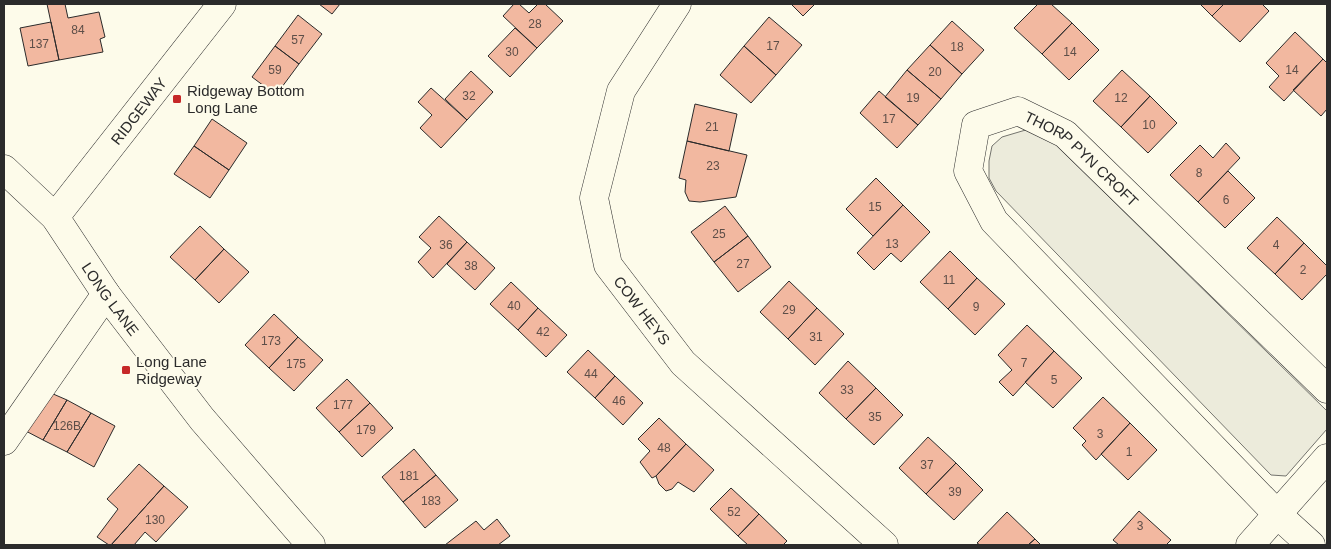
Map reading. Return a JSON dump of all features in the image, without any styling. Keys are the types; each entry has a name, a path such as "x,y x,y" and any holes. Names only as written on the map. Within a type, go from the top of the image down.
{"street":[{"name":"RIDGEWAY","path":"54,217 222,4"},
{"name":"COW HEYS","path":"677,4 621,91 594,198 608,265 683,363 884,545"},
{"name":"THORP PYN CROFT","path":"1278,515 994,221 968,171 976,125 1018,111 1065,134 1327,389"},
{"name":"LONG LANE","path":"4,168 54,217 106,294 202,419 311,545"},
{"path":"4,442 106,294"},
{"path":"1250,545 1327,458"},
{"path":"1278,515 1311,545"}],"shaded area":[{"path":"1029,129 1051,140 1327,411 1327,429 1286,476 1271,475 996,191 989,178 989,161 992,146 1002,137"}],"building":[{"path":"47,4 65,4 68,18 99,12 105,37 100,39 103,52 59,60"},
{"path":"319,4 340,4 332,14"},
{"path":"514,4 519,4 529,13 538,4 545,4 563,21 537,48 503,16"},
{"path":"791,4 815,4 803,16"},
{"path":"1038,4 1051,4 1072,23 1042,54 1014,28"},
{"path":"1200,4 1224,4 1212,16"},
{"path":"1224,4 1262,4 1269,11 1240,42 1212,16"},
{"path":"298,15 322,34 299,64 275,46"},
{"path":"769,17 802,45 776,75 744,46"},
{"path":"952,21 984,50 962,74 930,45"},
{"path":"51,22 59,60 28,66 20,28"},
{"path":"1072,23 1099,50 1069,80 1042,54"},
{"path":"515,28 537,48 510,77 488,56"},
{"path":"1295,32 1323,59 1284,101 1269,87 1279,76 1266,63"},
{"path":"930,45 962,74 941,99 907,70"},
{"path":"275,46 299,64 276,95 252,77"},
{"path":"744,46 776,75 751,103 720,75"},
{"path":"1323,59 1327,63 1327,109 1321,116 1293,90"},
{"path":"907,70 941,99 918,125 885,97"},
{"path":"1122,70 1150,96 1121,127 1093,101"},
{"path":"471,71 493,92 467,120 445,99"},
{"path":"431,88 467,120 441,148 420,128 432,115 418,102"},
{"path":"879,91 918,125 897,148 860,113"},
{"path":"1150,96 1177,123 1148,153 1121,127"},
{"path":"695,104 737,114 729,151 687,141"},
{"path":"212,119 247,143 229,170 194,146"},
{"path":"687,141 747,155 736,197 700,202 689,201 685,192 686,180 679,178"},
{"path":"1226,143 1240,158 1198,202 1170,175 1200,145 1213,158"},
{"path":"194,146 229,170 210,198 174,174"},
{"path":"1228,171 1255,198 1225,228 1198,202"},
{"path":"876,178 903,205 873,236 846,209"},
{"path":"903,205 930,232 901,262 891,253 874,270 857,253"},
{"path":"725,206 748,236 714,262 691,232"},
{"path":"439,216 467,242 433,278 418,262 431,248 419,237"},
{"path":"1277,217 1304,243 1275,274 1247,248"},
{"path":"200,226 224,249 195,280 170,257"},
{"path":"748,236 771,267 738,292 714,262"},
{"path":"467,242 495,268 475,290 447,264"},
{"path":"1304,243 1327,266 1327,274 1302,300 1275,274"},
{"path":"224,249 249,272 219,303 195,280"},
{"path":"950,251 977,278 948,309 920,282"},
{"path":"977,278 1005,304 975,335 948,309"},
{"path":"789,281 817,308 788,339 760,312"},
{"path":"511,282 538,308 518,330 490,304"},
{"path":"538,308 567,335 546,357 518,330"},
{"path":"817,308 844,334 815,365 788,339"},
{"path":"274,314 298,337 269,368 245,345"},
{"path":"1027,325 1054,351 1013,396 999,382 1012,370 998,355"},
{"path":"298,337 323,360 294,391 269,368"},
{"path":"588,350 615,376 595,398 567,372"},
{"path":"1054,351 1082,378 1053,408 1025,382"},
{"path":"848,361 876,388 846,419 819,393"},
{"path":"615,376 643,403 623,425 595,398"},
{"path":"347,379 370,403 339,432 316,408"},
{"path":"876,388 903,415 874,445 846,419"},
{"path":"44,390 67,400 43,440 22,429"},
{"path":"1103,397 1130,423 1096,460 1082,445 1086,441 1073,428"},
{"path":"67,400 91,413 67,452 43,440"},
{"path":"370,403 393,428 362,457 339,432"},
{"path":"91,413 115,426 94,467 67,452"},
{"path":"659,418 686,444 652,478 640,462 650,451 638,439"},
{"path":"1130,423 1157,450 1128,480 1101,454"},
{"path":"928,437 956,463 926,494 899,468"},
{"path":"686,444 714,470 694,492 678,482 672,489 666,491 659,484 656,476"},
{"path":"414,449 436,475 403,502 382,477"},
{"path":"956,463 983,490 954,520 926,494"},
{"path":"139,464 164,486 109,545 97,537 118,509 107,499"},
{"path":"436,475 458,500 425,528 403,502"},
{"path":"164,486 188,507 156,542 145,532 134,545 111,545"},
{"path":"731,488 759,514 738,536 710,509"},
{"path":"1139,511 1171,540 1166,545 1119,545 1113,540"},
{"path":"1007,512 1035,539 1028,545 980,545 977,543"},
{"path":"759,514 787,541 783,545 748,545 738,536"},
{"path":"497,519 510,536 498,545 445,545 476,521 484,530"},
{"path":"1035,539 1041,545 1028,545"}],"place":[{"name":"Ridgeway Bottom Long Lane","path":"177,99"},
{"name":"Long Lane Ridgeway","path":"126,370"}]}
